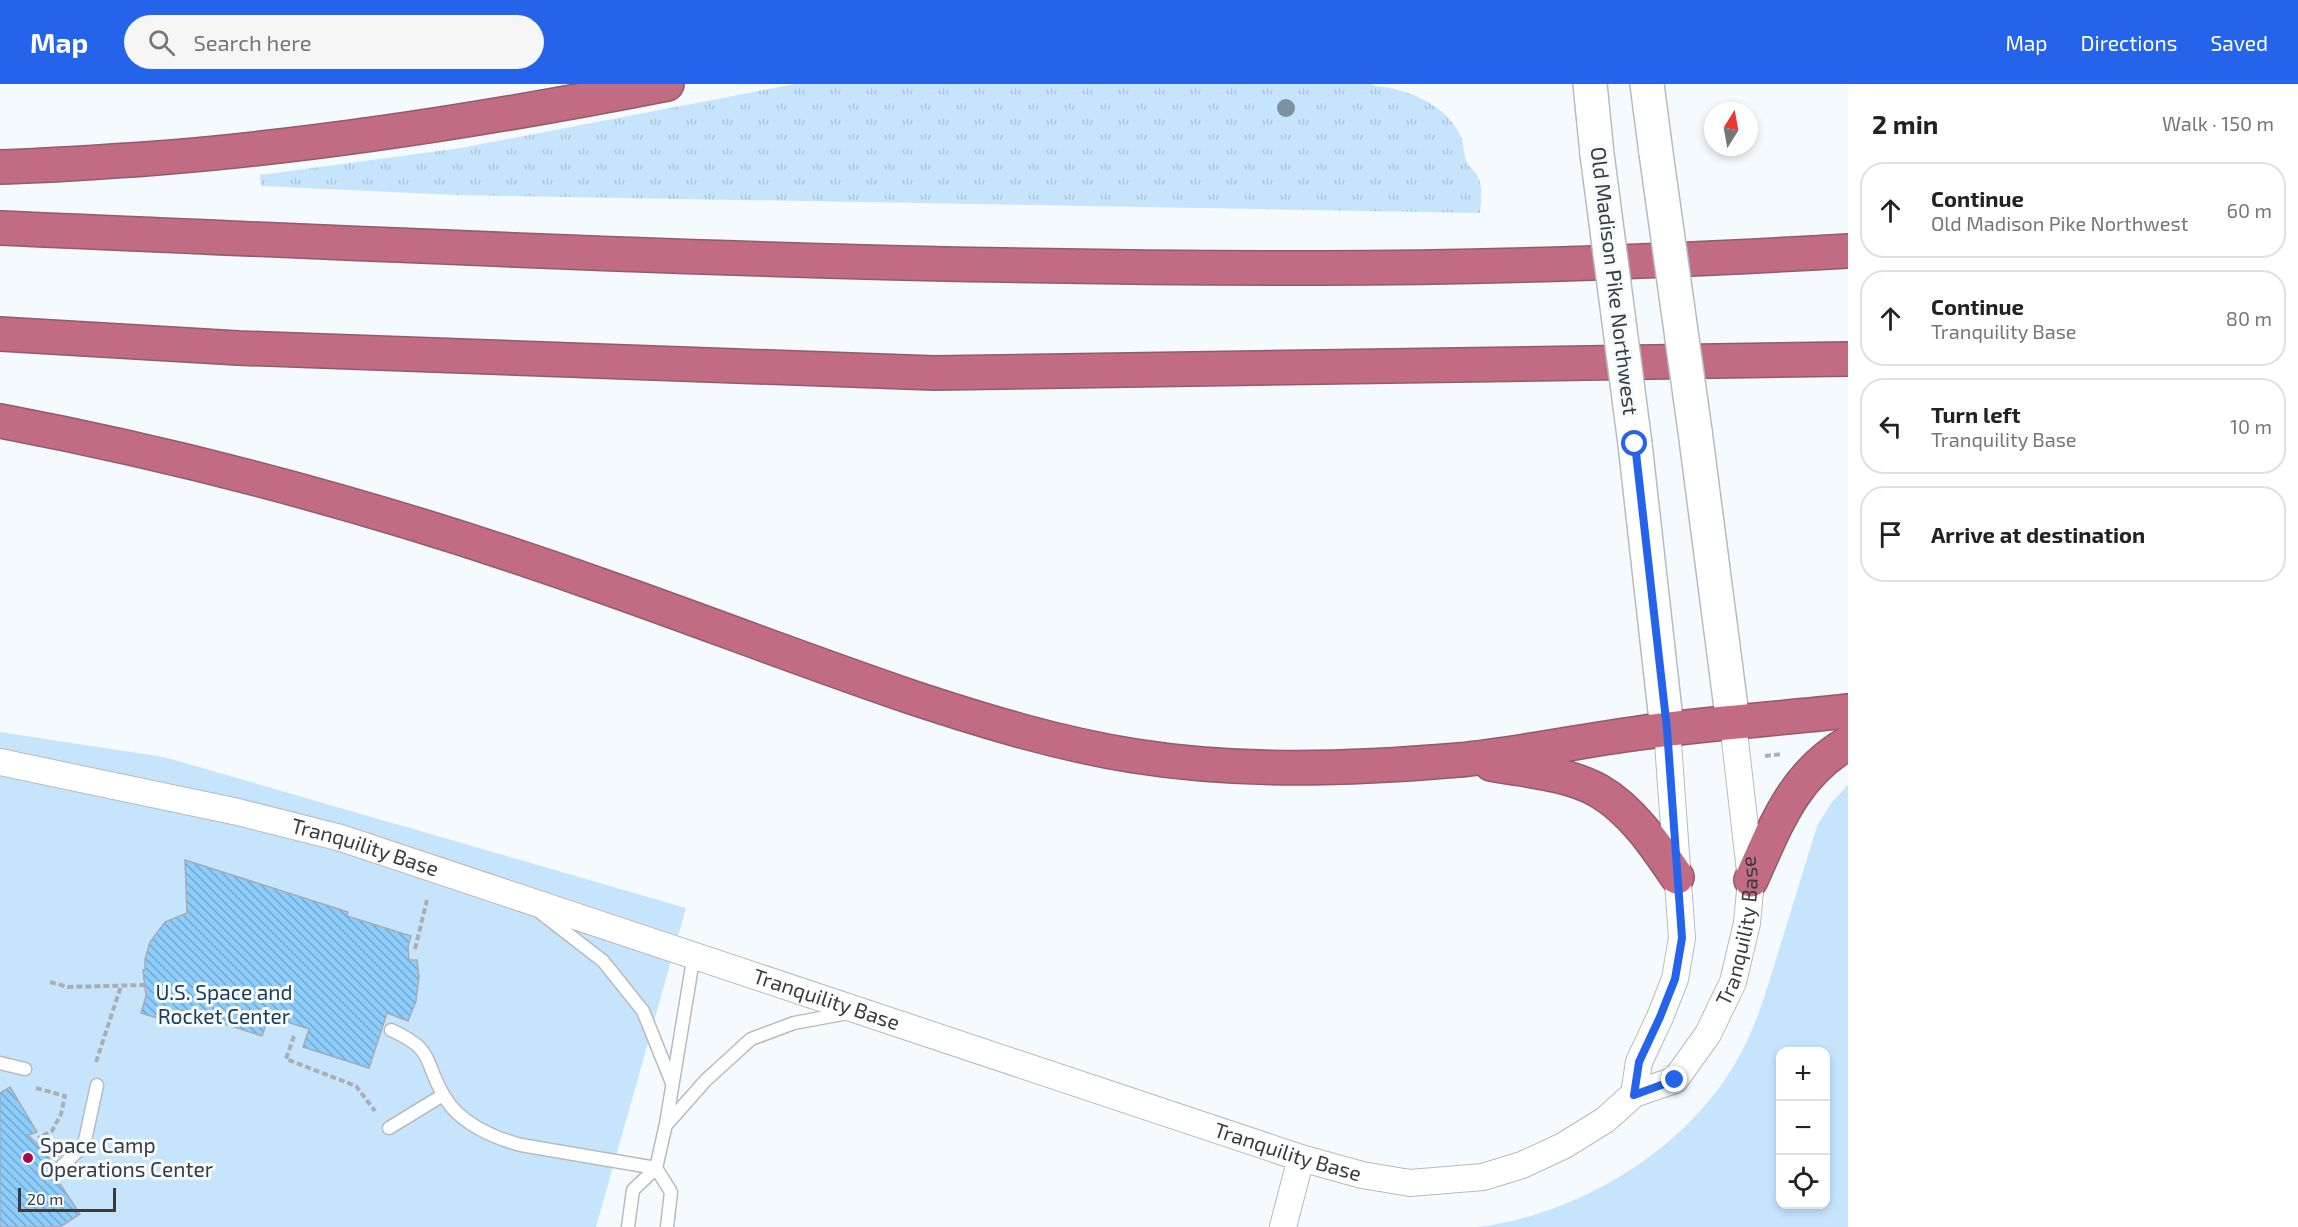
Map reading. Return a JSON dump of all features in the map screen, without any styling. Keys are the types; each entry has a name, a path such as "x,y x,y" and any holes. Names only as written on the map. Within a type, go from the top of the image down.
{"highway":[{"path":"0,167 184,156 342,140 538,110 667,84"},
{"path":"0,228 789,260 1094,267 1323,268 1558,264 1848,252"},
{"path":"0,334 238,348 934,373 1848,358"},
{"path":"0,421 174,459 361,508 509,554 860,680 977,719 1070,745 1137,757 1208,765 1271,768 1463,759 1667,729 1848,711"},
{"path":"1751,880 1785,805 1809,773 1848,743"},
{"path":"1463,759 1557,776 1599,791 1622,808 1656,847 1677,877"}],"main road":[{"name":"Old Madison Pike Northwest","path":"1590,84 1635,444 1667,729"},
{"path":"1647,84 1695,431 1732,723"}],"street":[{"name":"Tranquility Base","path":"0,762 227,809 341,838 1301,1158 1362,1175 1410,1183 1483,1177 1522,1165 1563,1146 1605,1120 1634,1095 1675,1080 1708,1034 1733,982 1747,923 1751,880 1732,723"},
{"path":"1634,1095 1639,1062 1675,979 1682,938 1667,729"},
{"path":"1283,1227 1301,1158"}],"lane":[{"path":"522,898 603,961 643,1011 673,1085"},
{"path":"628,1227 633,1190 656,1168 673,1085 694,954"},
{"path":"666,1124 706,1080 751,1039 794,1023 861,1011"},
{"path":"391,1030 419,1046 427,1055 443,1095 450,1105 486,1132 501,1140 656,1168 671,1192 667,1227"},
{"path":"0,1063 25,1069"},
{"path":"62,1166 84,1145 97,1085"},
{"path":"391,1127 443,1095"}],"path":[{"path":"1755,757 1788,753"},
{"path":"415,949 427,900"},
{"path":"50,982 68,987 144,985"},
{"path":"93,1072 121,986"},
{"path":"294,1036 286,1059 356,1086 391,1127"},
{"path":"32,1087 65,1096 61,1114 52,1131 38,1138"}],"green space":[{"path":"795,84 1372,84 1414,95 1426,101 1437,108 1456,127 1462,139 1466,160 1480,181 1480,213 457,195 261,186 260,175 461,148"},
{"name":"U.S. Space and Rocket Center","path":"0,732 164,757 686,908 596,1227 0,1227"},
{"path":"1848,785 1848,1227 1478,1227 1517,1220 1594,1191 1631,1170 1695,1117 1721,1085 1742,1051 1753,1027 1817,826 1832,802"}],"building":[{"path":"185,860 348,912 347,916 411,936 408,946 409,960 417,960 419,977 416,1001 408,1021 387,1013 369,1068 303,1047 309,1029 269,1016 262,1036 181,1010 176,1024 141,1013 146,996 143,970 145,970 145,959 150,942 165,922 187,913"},
{"name":"Space Camp Operations Center","path":"10,1087 37,1132 28,1135 42,1148 57,1141 66,1152 46,1163 80,1214 60,1227 0,1227 0,1093"}],"place":[{"name":"Space Camp Operations Center","path":"28,1158"}],"route":[{"path":"1635,444 1667,729 1682,938 1675,979 1639,1062 1634,1095 1675,1080"}]}
